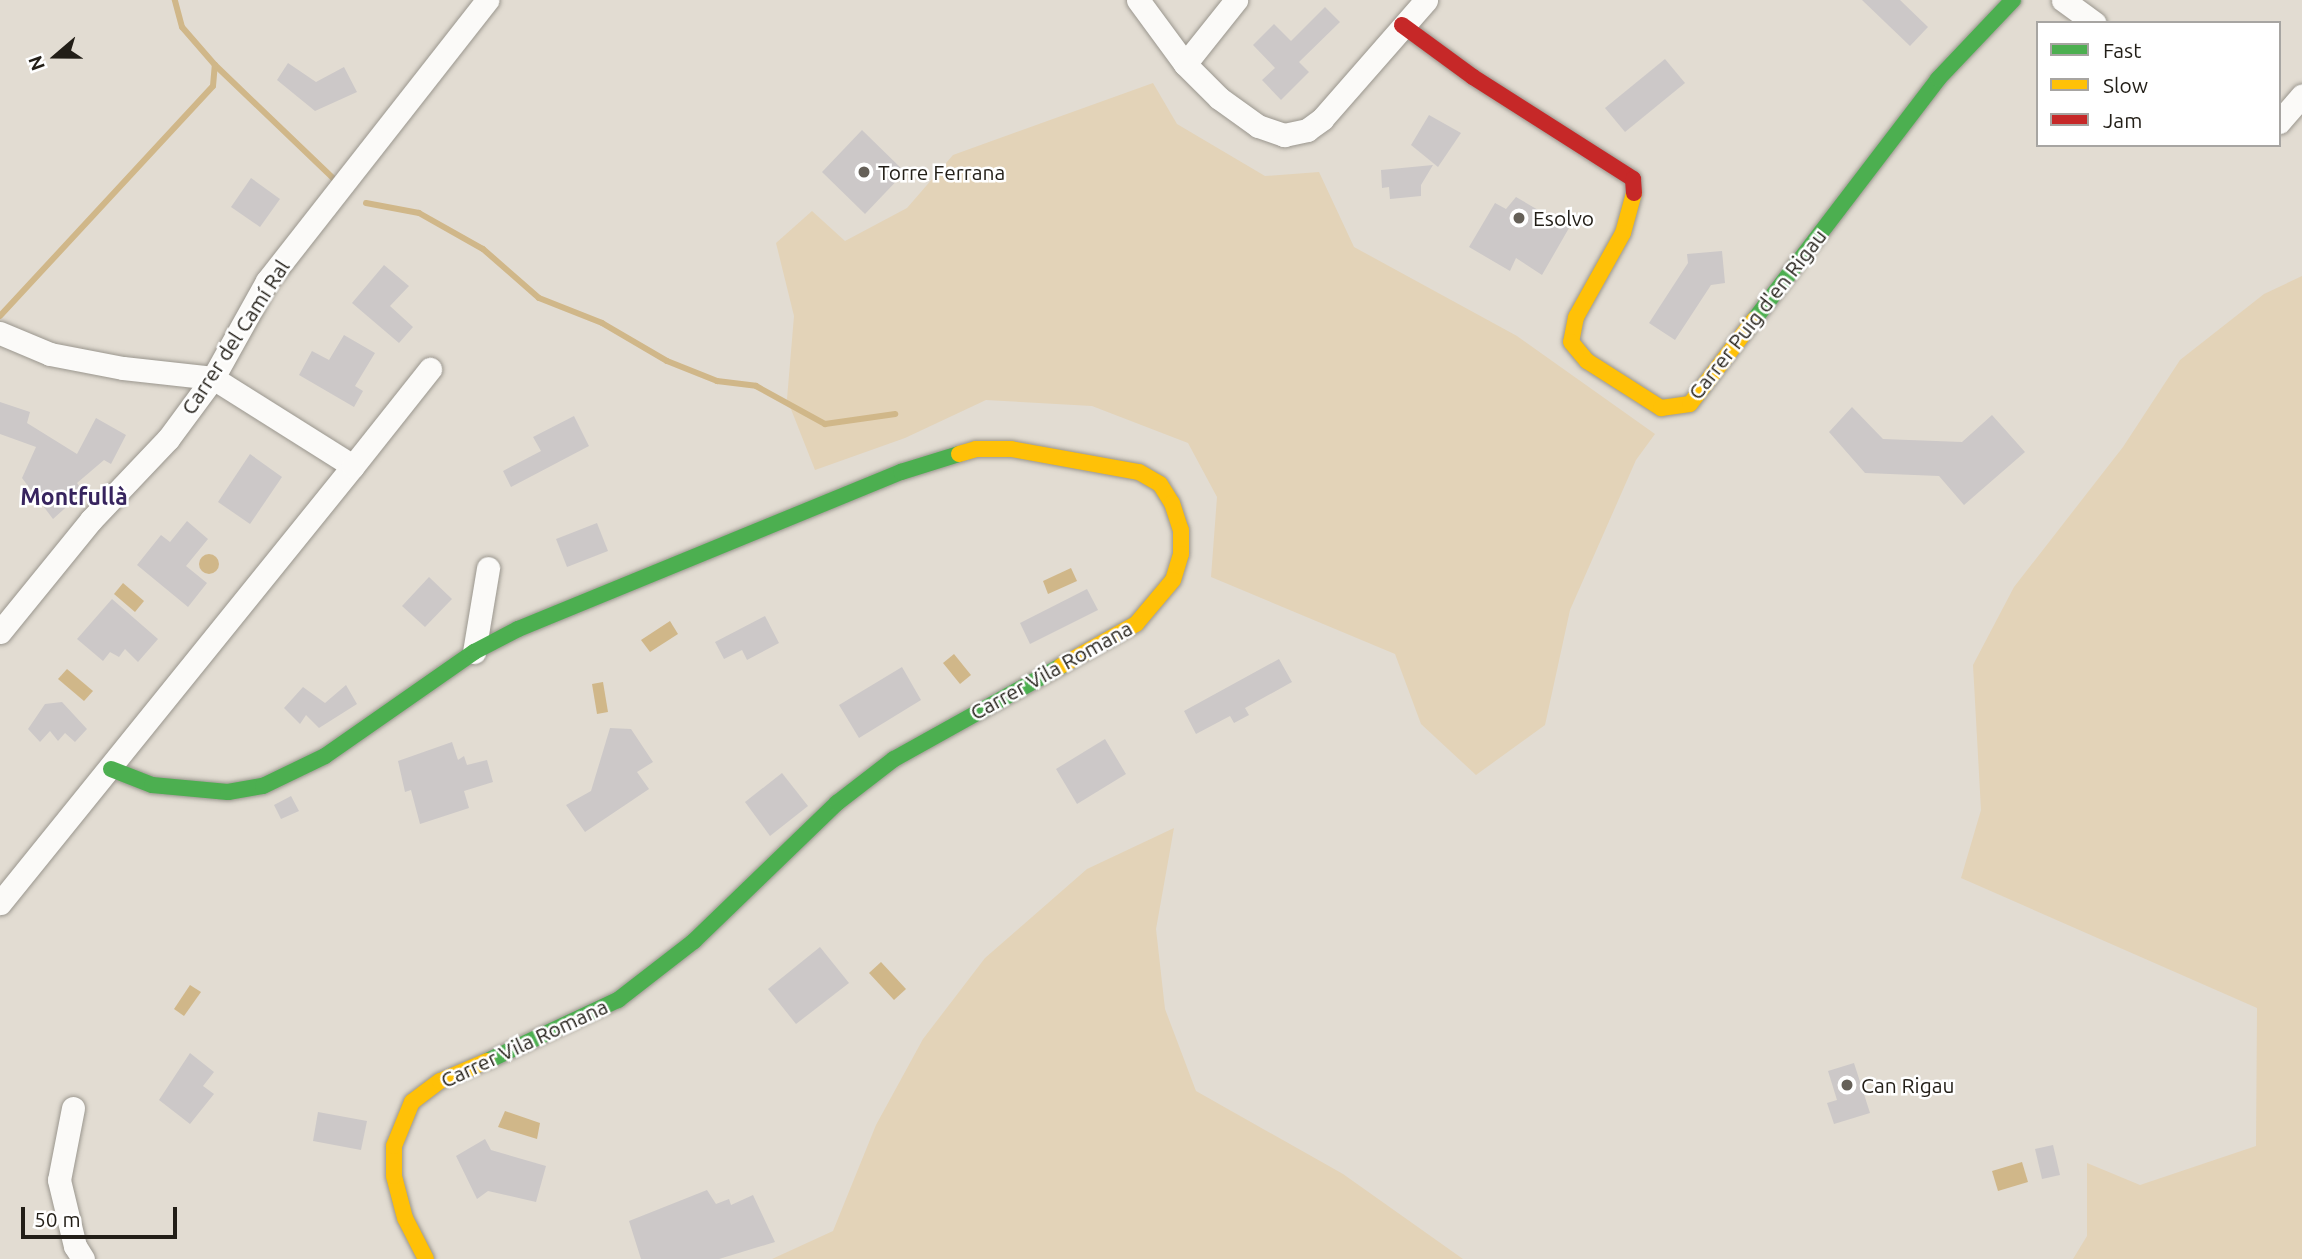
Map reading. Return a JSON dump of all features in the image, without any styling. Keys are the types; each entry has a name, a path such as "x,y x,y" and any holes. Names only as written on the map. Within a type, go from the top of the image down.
{"street":[{"name":"Carrer del Camí Ral","path":"0,632 91,520 168,439 213,378 267,281 487,0"},
{"path":"1138,0 1185,64 1219,98 1258,126 1284,135 1307,130 1322,119 1426,0"},
{"path":"1185,64 1236,0"},
{"name":"Carrer Puig d'en Rigau","path":"1402,25 1473,77 1633,179 1636,199 1623,233 1576,317 1571,342 1587,361 1661,408 1690,404 1938,79 2012,0"},
{"path":"2063,0 2092,21"},
{"path":"2281,120 2302,96"},
{"path":"0,333 50,354 123,369 213,378 354,466"},
{"path":"0,903 111,769 430,369"},
{"name":"Carrer Vila Romana","path":"111,769 152,785 228,792 263,786 364,732 474,652 518,629 901,472 976,449 1011,449 1139,472 1160,484 1172,503 1181,530 1181,554 1173,580 1136,624 894,760 837,803 694,941 618,1000 583,1020 440,1081 412,1102 394,1146 394,1176 405,1218 426,1259"},
{"path":"474,652 488,568"},
{"path":"73,1108 59,1180 75,1246 83,1259"}],"shaded area":[{"path":"1153,83 1177,124 1265,176 1319,172 1354,247 1517,336 1655,434 1636,460 1570,610 1545,725 1476,775 1421,724 1395,654 1211,577 1217,497 1188,443 1092,406 986,400 905,438 815,470 787,399 794,316 776,243 812,211 845,241 907,208 953,155"},
{"path":"2302,276 2302,1259 2073,1259 2087,1236 2087,1163 2140,1185 2256,1146 2257,1008 1961,878 1981,810 1973,665 2014,587 2123,447 2180,360 2264,294"},
{"path":"209,554 216,557 219,564 216,571 209,574 202,571 199,564 202,557"},
{"path":"1071,568 1077,581 1048,594 1043,581"},
{"path":"123,583 144,601 135,612 114,594"},
{"path":"670,621 678,634 650,652 641,640"},
{"path":"954,654 971,675 960,684 943,663"},
{"path":"67,669 93,691 84,701 58,679"},
{"path":"603,682 608,712 597,714 592,684"},
{"path":"1174,828 1156,929 1165,1009 1196,1091 1343,1174 1463,1259 772,1259 833,1231 876,1125 923,1039 985,958 1087,869"},
{"path":"881,962 906,989 894,1000 869,973"},
{"path":"190,985 201,992 184,1016 174,1009"},
{"path":"505,1111 540,1123 537,1139 498,1127"},
{"path":"2022,1162 2028,1182 1998,1191 1992,1171"}],"building":[{"path":"1862,0 1900,0 1928,27 1910,46"},
{"path":"1325,7 1340,22 1299,62 1309,72 1281,100 1262,80 1275,68 1253,45 1274,24 1291,41"},
{"path":"1665,59 1685,83 1625,132 1605,108"},
{"path":"288,63 316,82 344,67 357,92 315,111 277,80"},
{"path":"1429,115 1461,133 1438,167 1411,145"},
{"name":"Torre Ferrana","path":"862,130 905,172 865,214 822,172"},
{"path":"1433,165 1421,185 1421,196 1390,199 1389,187 1382,188 1381,170"},
{"path":"251,178 280,199 260,227 231,207"},
{"path":"1516,197 1569,228 1542,275 1516,258 1510,271 1469,247 1495,203 1506,209"},
{"path":"1722,251 1725,283 1711,285 1675,340 1649,323 1688,263 1687,254"},
{"path":"384,265 409,286 390,306 413,327 399,343 352,303"},
{"path":"344,335 375,353 355,386 363,391 354,407 299,375 312,351 329,360"},
{"path":"0,402 30,412 27,423 77,454 96,418 126,435 111,464 104,460 77,483 83,492 53,519 22,478 36,447 0,434"},
{"path":"1852,407 1883,439 1962,442 1992,415 2025,452 1964,505 1939,476 1865,473 1829,432"},
{"path":"574,416 589,446 511,487 503,471 541,451 533,437"},
{"path":"250,454 282,477 250,524 218,502"},
{"path":"187,521 208,539 186,566 207,583 188,607 137,565 161,535 170,542"},
{"path":"597,523 608,551 567,567 556,539"},
{"path":"429,577 452,599 425,627 402,606"},
{"path":"1087,589 1098,610 1030,644 1020,623"},
{"path":"112,599 158,639 138,662 125,649 119,657 110,652 103,661 77,639"},
{"path":"765,616 779,643 747,660 742,650 724,659 715,642"},
{"path":"1279,659 1292,682 1245,708 1249,715 1234,723 1230,716 1196,734 1184,711"},
{"path":"902,667 921,700 859,738 839,705"},
{"path":"346,685 357,704 319,728 306,715 300,724 284,708 303,687 325,703"},
{"path":"62,702 87,729 75,742 65,733 58,741 50,731 40,742 28,729 45,704"},
{"path":"610,728 631,729 653,762 637,772 649,789 585,832 566,805 591,791"},
{"path":"1105,739 1126,774 1077,804 1056,769"},
{"path":"452,742 458,760 464,756 467,765 487,760 493,782 464,791 469,808 420,824 411,790 405,792 398,761"},
{"path":"782,773 808,806 770,836 745,802"},
{"path":"291,796 299,811 281,819 274,805"},
{"path":"820,947 849,983 796,1024 768,989"},
{"path":"190,1053 214,1072 203,1086 214,1094 190,1124 159,1100"},
{"name":"Can Rigau","path":"1854,1063 1870,1113 1834,1124 1827,1103 1837,1100 1828,1071"},
{"path":"318,1112 367,1121 361,1150 313,1141"},
{"path":"485,1139 491,1150 546,1166 536,1202 488,1191 477,1199 456,1156"},
{"path":"2053,1145 2060,1175 2042,1179 2035,1149"},
{"path":"707,1190 716,1204 729,1199 731,1205 753,1195 775,1242 719,1259 641,1259 629,1221"}],"waterway":[{"path":"0,316 213,86 215,65 182,27 175,0"},
{"path":"215,65 334,179"},
{"path":"366,203 419,213 483,249 539,298 602,323 667,361 717,381 756,386 825,424 895,414"}],"traffic: fast":[{"path":"1754,320 1938,79 2013,0"},
{"path":"111,769 152,785 228,792 263,786 325,756 474,652 518,629 901,472 959,454"},
{"path":"487,1061 618,1000 694,941 837,803 894,759 1061,666"}],"traffic: slow":[{"path":"1634,193 1623,233 1576,317 1571,342 1587,361 1661,408 1690,404 1754,320"},
{"path":"959,454 976,449 1011,449 1139,472 1160,484 1172,503 1181,530 1181,554 1173,580 1136,624 1061,666"},
{"path":"426,1259 405,1218 394,1176 394,1146 412,1102 440,1081 487,1061"}],"traffic: jam":[{"path":"1402,25 1473,77 1633,179 1634,193"}],"place":[{"name":"Torre Ferrana","path":"864,172"},
{"name":"Esolvo","path":"1519,218"},
{"name":"Can Rigau","path":"1847,1085"}],"district":[{"name":"Montfullà","path":"74,497"}]}
